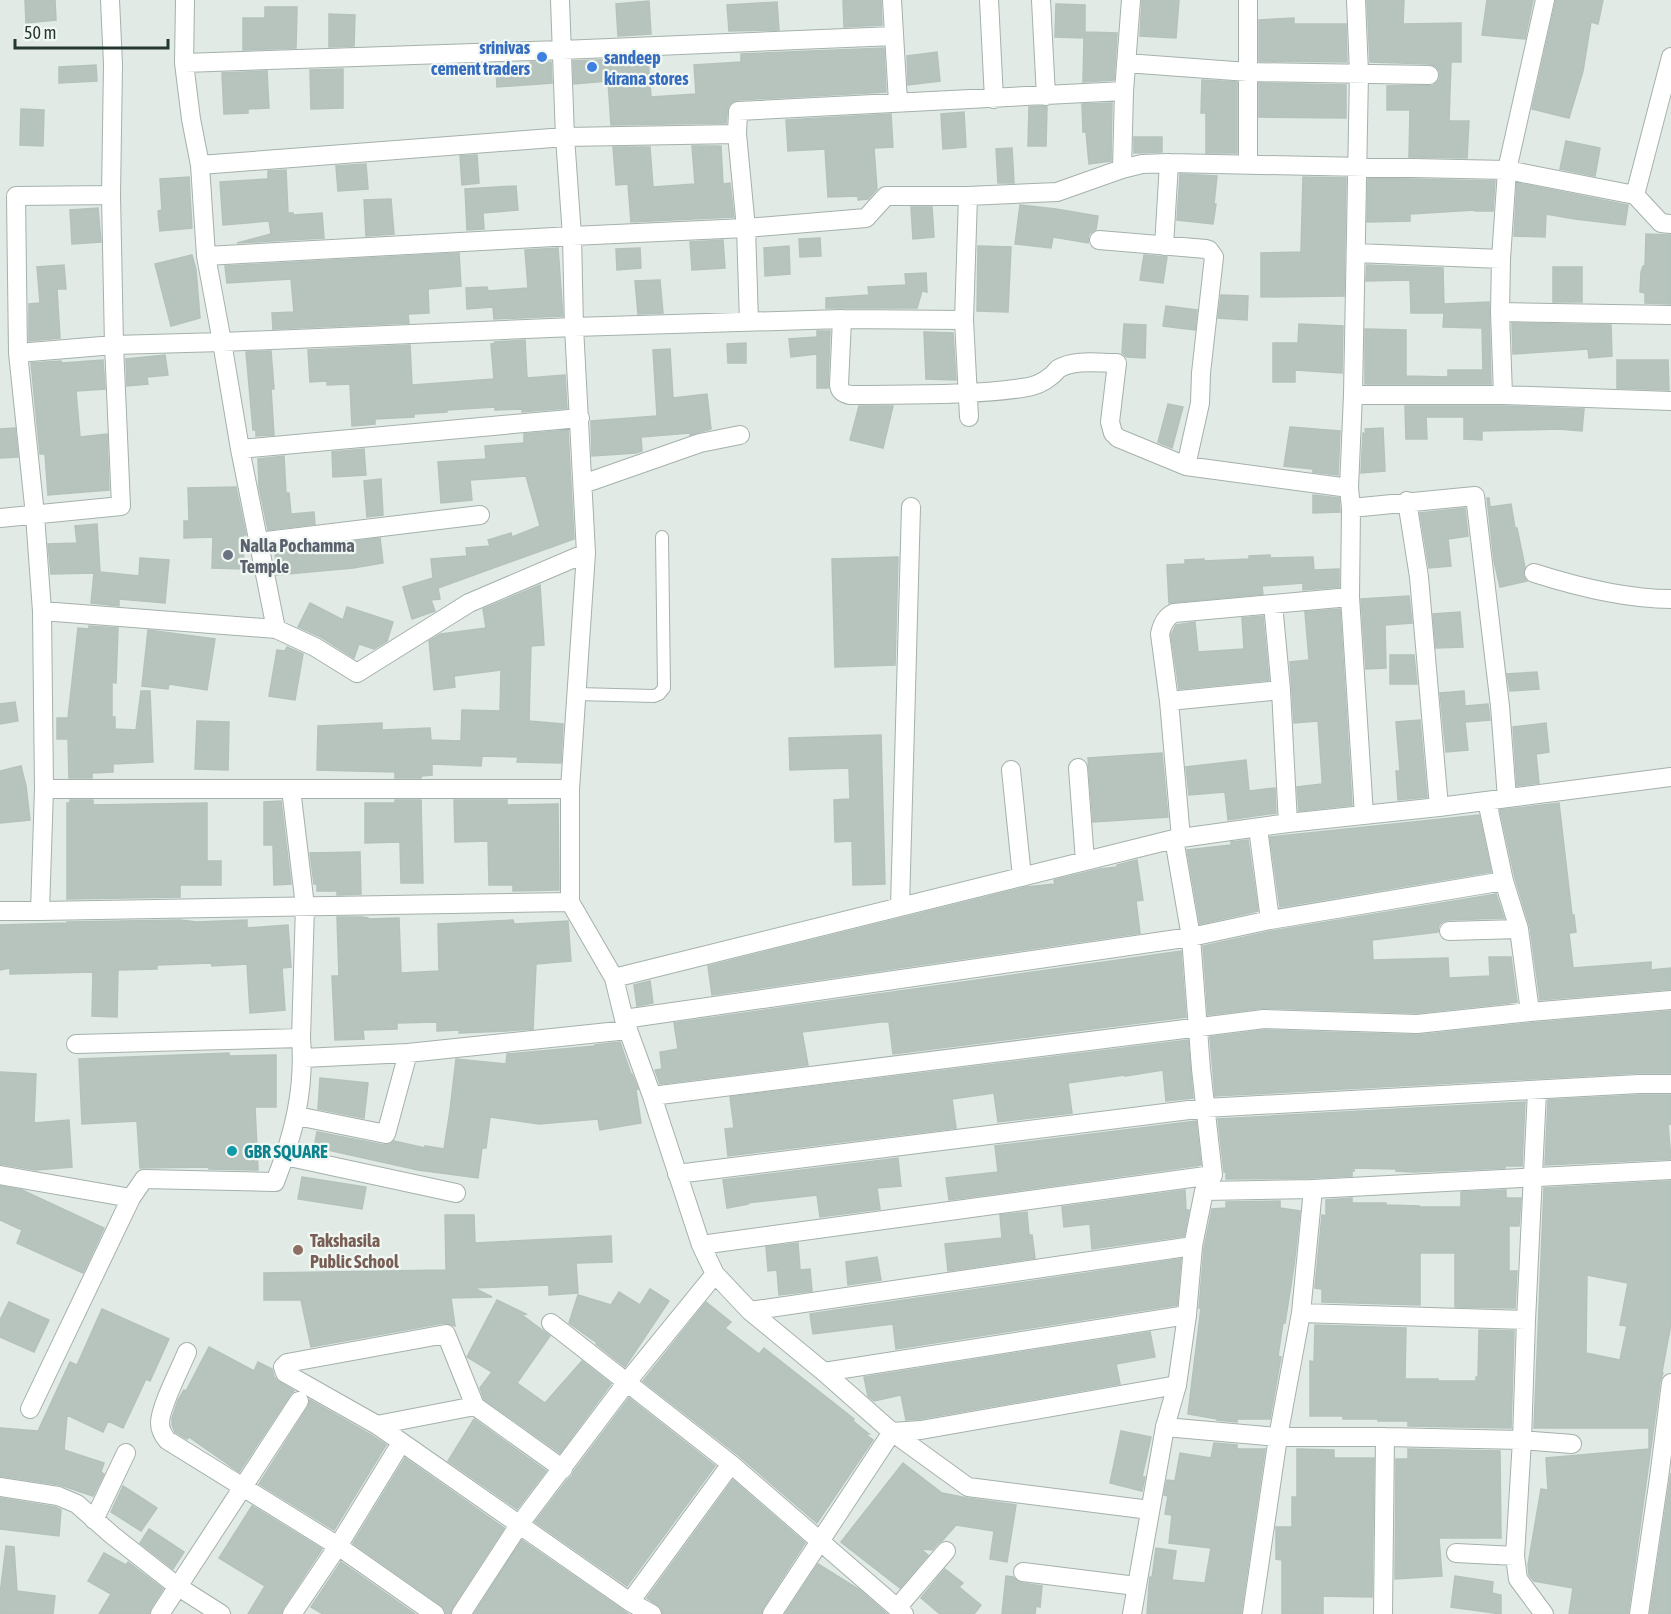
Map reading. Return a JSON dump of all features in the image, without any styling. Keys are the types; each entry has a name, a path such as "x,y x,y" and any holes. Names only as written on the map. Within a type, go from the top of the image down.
{"street":[{"path":"0,518 121,506 114,345 111,195 113,64 110,0"},
{"path":"185,0 184,63 191,119 201,165 206,256 240,449 276,629"},
{"path":"560,0 586,553 570,789 570,902 614,978 626,1025 701,1245 715,1274 750,1311 892,1432 968,1487 1150,1510"},
{"path":"892,0 898,102"},
{"path":"988,0 994,99"},
{"path":"1041,0 1046,96"},
{"path":"1122,169 1124,91 1131,0"},
{"path":"1248,0 1248,165"},
{"path":"1356,0 1359,72 1349,488 1351,508 1350,597 1364,815"},
{"path":"1503,395 1500,312 1507,170 1545,0"},
{"path":"184,63 894,36"},
{"path":"1635,195 1664,114 1671,57"},
{"path":"1126,63 1248,72 1359,72 1429,75"},
{"path":"749,322 746,228 737,134 738,111 1124,91"},
{"path":"201,165 565,136 737,134"},
{"path":"206,256 746,228 866,218 886,196 968,196 1057,192 1122,169 1142,164 1169,163 1507,170 1635,195 1661,223 1671,224"},
{"path":"1164,246 1169,163"},
{"path":"40,911 44,789 42,611 35,515 18,353 16,196 111,195"},
{"path":"968,196 964,320 969,417"},
{"path":"1099,240 1206,249 1214,257 1200,403 1186,466"},
{"path":"1356,253 1501,259"},
{"path":"1500,312 1671,315"},
{"path":"18,353 114,345 574,327 842,319 964,320"},
{"path":"842,319 839,385 844,394 967,393 1024,388 1035,385 1058,369 1068,366 1081,363 1117,363 1110,422 1113,433 1118,438 1186,466 1349,488"},
{"path":"1353,395 1503,395 1671,401"},
{"path":"240,449 580,418"},
{"path":"583,484 700,442 740,435"},
{"path":"1351,508 1475,496 1500,706 1507,798"},
{"path":"1407,501 1419,578 1439,807"},
{"path":"900,907 911,507"},
{"path":"258,542 480,515"},
{"path":"42,611 276,629 315,647 357,673 469,603 586,553"},
{"path":"1534,573 1621,594 1671,599"},
{"path":"1132,1614 1165,1427 1177,1385 1187,1315 1193,1246 1208,1183 1205,1108 1191,937 1178,839 1169,701 1160,634 1169,615 1174,613 1350,597"},
{"path":"1273,604 1281,690 1288,823"},
{"path":"1169,701 1281,690"},
{"path":"1078,768 1085,861"},
{"path":"1011,770 1022,877"},
{"path":"614,978 1178,839 1288,823 1439,807 1671,777"},
{"path":"44,789 570,789"},
{"path":"30,1409 131,1198 144,1179 275,1182 297,1116 303,1058 301,1038 305,906 291,789"},
{"path":"1487,801 1504,881 1519,929 1530,1012"},
{"path":"1258,828 1270,920"},
{"path":"303,1058 408,1053 626,1025 1191,937 1270,920 1504,881"},
{"path":"0,911 570,902"},
{"path":"1449,931 1519,929"},
{"path":"652,1096 1263,1019 1417,1024 1671,1000"},
{"path":"76,1044 301,1038"},
{"path":"297,1116 386,1134 408,1053"},
{"path":"677,1174 1205,1108 1671,1084"},
{"path":"1538,1091 1515,1556 1518,1579 1544,1614"},
{"path":"285,1156 456,1193"},
{"path":"701,1245 1208,1183 1313,1189 1671,1170"},
{"path":"0,1175 131,1198"},
{"path":"1252,1614 1278,1437 1301,1313 1313,1189"},
{"path":"750,1311 1193,1246"},
{"path":"461,1614 519,1525 627,1382 715,1274"},
{"path":"1301,1313 1526,1320"},
{"path":"824,1372 1187,1315"},
{"path":"550,1323 731,1464 900,1611 946,1551"},
{"path":"563,1469 475,1406 446,1334 287,1363 283,1367 285,1373 376,1425 630,1602 652,1614"},
{"path":"187,1353 161,1414 159,1426 167,1440 338,1546 435,1614"},
{"path":"1639,1614 1665,1479 1671,1383"},
{"path":"892,1432 932,1428 1177,1385"},
{"path":"160,1614 298,1401"},
{"path":"376,1425 475,1406"},
{"path":"1165,1427 1278,1437 1522,1440 1572,1444"},
{"path":"772,1614 892,1432"},
{"path":"1383,1614 1385,1437"},
{"path":"292,1614 338,1546 401,1443"},
{"path":"94,1520 126,1453"},
{"path":"630,1602 731,1464"},
{"path":"0,1487 58,1496 76,1504 177,1586 221,1614"},
{"path":"1456,1553 1515,1556"},
{"path":"1023,1572 1136,1586"}],"lane":[{"path":"577,694 654,696 664,688 662,537"}],"building":[{"path":"25,0 55,0 56,20 26,23"},
{"path":"843,0 881,0 882,25 844,27"},
{"path":"1142,0 1179,0 1176,38 1140,36"},
{"path":"1367,0 1404,0 1403,24 1461,23 1461,62 1451,62 1449,121 1469,121 1467,158 1409,157 1410,110 1387,110 1387,86 1434,85 1439,80 1439,70 1429,64 1370,62"},
{"path":"1487,0 1533,0 1525,39 1482,35"},
{"path":"1556,0 1603,0 1598,24 1591,22 1583,71 1569,118 1532,109"},
{"path":"649,1 651,34 618,36 616,4"},
{"path":"777,2 779,30 729,31 727,5"},
{"path":"1056,4 1085,5 1085,32 1117,33 1114,80 1083,82 1084,38 1055,37"},
{"path":"265,7 297,7 296,48 243,50 243,18 265,18"},
{"path":"329,14 355,15 354,46 329,47"},
{"path":"1294,18 1294,24 1346,24 1347,62 1259,61 1259,20"},
{"path":"884,48 886,92 737,100 728,106 726,123 611,125 608,81 574,84 573,61 648,58 651,97 696,94 694,65 741,62 741,54"},
{"path":"937,52 940,81 908,85 907,56"},
{"path":"530,62 551,62 552,83 497,87 496,69 531,67"},
{"path":"96,65 97,81 59,83 59,67"},
{"path":"343,69 343,108 311,109 310,70"},
{"path":"267,71 269,108 248,109 248,113 224,114 222,73"},
{"path":"1202,80 1237,82 1237,153 1206,153 1206,113 1201,113"},
{"path":"1259,83 1346,85 1346,118 1259,117"},
{"path":"1112,103 1111,161 1089,164 1086,132 1083,132 1082,104"},
{"path":"1029,107 1047,107 1046,146 1028,146"},
{"path":"21,109 44,110 43,146 20,145"},
{"path":"964,112 966,147 943,149 941,114"},
{"path":"891,114 893,147 874,148 877,189 868,199 858,200 858,196 828,197 825,149 788,151 786,120"},
{"path":"1134,137 1162,137 1162,152 1134,153"},
{"path":"1566,141 1600,148 1595,176 1560,169"},
{"path":"692,146 721,146 723,184 730,183 734,217 631,222 628,184 616,185 613,147 650,147 653,187 695,184"},
{"path":"1012,148 1014,183 998,183 996,149"},
{"path":"477,155 479,183 462,185 460,156"},
{"path":"366,164 368,189 338,191 336,166"},
{"path":"286,170 288,213 293,213 293,215 322,213 324,238 237,243 271,234 269,221 223,225 220,182 268,179 268,171"},
{"path":"1180,174 1217,176 1213,224 1177,220"},
{"path":"189,177 192,228 160,231 158,211 162,210 160,179"},
{"path":"1303,177 1346,178 1344,296 1261,297 1261,253 1301,252"},
{"path":"1368,178 1495,181 1493,211 1410,214 1410,221 1367,222"},
{"path":"1517,183 1628,205 1625,225 1546,214 1545,237 1514,236"},
{"path":"516,186 518,210 483,213 484,229 467,230 465,189"},
{"path":"391,199 394,234 366,236 364,200"},
{"path":"1020,205 1098,216 1096,229 1089,234 1088,243 1053,237 1051,248 1015,244"},
{"path":"911,207 932,207 934,237 913,239"},
{"path":"98,208 101,242 72,244 70,210"},
{"path":"1646,234 1671,235 1671,304 1645,303 1645,293 1640,292 1641,272 1645,266"},
{"path":"820,238 821,256 800,257 799,239"},
{"path":"723,240 725,268 692,270 690,242"},
{"path":"789,246 790,274 765,276 764,248"},
{"path":"978,246 1011,247 1008,312 977,311"},
{"path":"558,248 563,316 494,319 493,307 467,309 466,288 487,287 488,291 528,288 525,250"},
{"path":"640,248 641,268 617,270 616,249"},
{"path":"459,253 461,286 428,289 429,313 408,314 409,323 273,329 272,313 294,312 291,279 227,283 225,266"},
{"path":"192,255 196,270 200,318 171,326 155,264"},
{"path":"1144,255 1167,257 1163,283 1140,280"},
{"path":"64,265 66,289 57,289 60,338 29,341 29,304 40,303 37,267"},
{"path":"1367,265 1443,268 1444,309 1444,304 1489,302 1491,384 1365,384 1365,329 1406,330 1406,376 1448,377 1448,370 1483,370 1482,328 1443,327 1444,313 1411,313 1410,280 1366,281"},
{"path":"1553,267 1582,267 1582,302 1553,302"},
{"path":"926,273 927,292 922,291 917,308 826,308 826,298 869,295 868,287 906,285 905,274"},
{"path":"660,280 663,313 638,314 635,281"},
{"path":"1221,295 1248,296 1247,320 1218,318"},
{"path":"1166,306 1197,310 1195,330 1163,326"},
{"path":"1512,323 1611,325 1612,356 1589,358 1588,349 1513,354"},
{"path":"1124,324 1146,325 1145,358 1127,357 1122,353"},
{"path":"1299,324 1343,326 1342,373 1295,370 1295,382 1273,382 1273,343 1298,343"},
{"path":"817,331 830,331 828,388 817,388 817,354 791,357 789,339 817,337"},
{"path":"924,332 953,333 956,380 926,379"},
{"path":"525,340 527,378 565,375 567,408 522,412 522,409 495,410 495,407 447,410 447,412 414,414 414,417 375,419 375,424 352,426 350,384 327,385 327,381 310,382 308,350 410,345 412,385 494,379 491,344"},
{"path":"746,343 746,363 728,363 727,344"},
{"path":"670,349 673,398 707,394 711,429 690,435 690,433 641,437 642,451 592,456 591,421 657,416 653,350"},
{"path":"271,351 274,435 256,436 256,430 253,430 246,352"},
{"path":"165,355 168,375 147,377 148,384 127,386 126,359"},
{"path":"103,360 105,389 76,391 80,437 107,434 109,490 48,495 45,454 40,454 31,363"},
{"path":"1617,360 1668,360 1669,390 1617,388"},
{"path":"1168,404 1183,407 1172,448 1158,442"},
{"path":"859,406 893,406 883,448 850,440"},
{"path":"1405,406 1584,409 1582,431 1558,429 1482,431 1482,440 1464,439 1464,417 1426,417 1427,439 1406,439"},
{"path":"1290,427 1340,431 1338,475 1313,472 1313,469 1284,466"},
{"path":"15,428 18,457 0,458 0,429"},
{"path":"1383,428 1385,471 1361,473 1363,433 1366,434 1365,429"},
{"path":"568,430 574,539 438,588 440,599 431,600 435,611 412,619 403,587 433,578 431,559 467,556 466,548 490,546 488,540 511,533 512,537 540,526 526,476 470,480 472,500 441,503 438,462 486,459 485,446 524,443 524,434"},
{"path":"364,449 366,475 333,477 332,452"},
{"path":"284,456 286,493 289,493 291,514 314,512 315,524 268,530 259,487 258,459"},
{"path":"381,479 383,515 367,517 364,481"},
{"path":"236,487 246,535 243,535 244,569 212,568 213,537 184,538 184,521 189,521 188,488"},
{"path":"1313,495 1339,498 1340,512 1313,513"},
{"path":"1487,498 1489,498 1490,507 1511,504 1525,567 1523,575 1527,581 1500,587 1494,561"},
{"path":"1465,508 1468,536 1448,539 1451,566 1429,568 1420,513"},
{"path":"97,524 100,572 139,576 140,558 169,560 165,603 119,599 119,606 91,603 94,573 51,574 48,544 77,543 75,526"},
{"path":"380,538 383,563 277,575 275,551"},
{"path":"1270,555 1270,558 1313,557 1314,570 1339,569 1339,587 1303,590 1303,583 1262,586 1263,594 1169,603 1167,565 1185,564 1185,560 1249,559 1249,556"},
{"path":"898,557 895,665 835,667 832,559"},
{"path":"540,585 544,645 531,646 529,721 563,724 561,763 517,762 518,757 482,756 481,766 432,764 432,775 421,776 421,778 395,778 395,772 317,770 318,726 382,723 382,730 430,728 431,740 461,741 462,710 500,711 501,670 454,676 455,687 434,690 429,641 441,634 486,628 483,609"},
{"path":"1409,596 1412,623 1385,625 1386,668 1366,669 1361,599"},
{"path":"310,603 343,620 347,607 393,622 387,641 374,649 359,644 354,658 321,637 298,627"},
{"path":"1340,609 1352,805 1299,811 1297,787 1322,784 1322,779 1318,721 1294,723 1290,662 1309,660 1305,612"},
{"path":"1460,612 1463,647 1436,648 1433,614"},
{"path":"1263,616 1269,680 1179,689 1171,635 1176,625 1195,622 1198,652 1244,649 1242,618"},
{"path":"89,626 118,628 116,683 112,682 112,717 115,717 115,729 136,730 141,691 150,691 153,762 113,764 113,772 92,773 92,778 69,778 68,739 57,739 57,718 68,718 78,628 89,629"},
{"path":"148,630 215,639 207,690 169,684 168,689 142,686"},
{"path":"287,647 303,654 295,700 269,696 277,650 285,651"},
{"path":"1390,655 1414,655 1417,684 1390,684"},
{"path":"1537,672 1539,689 1510,691 1507,674"},
{"path":"1464,691 1465,706 1488,704 1490,720 1465,722 1468,750 1446,752 1440,693"},
{"path":"15,702 18,721 0,724 0,704"},
{"path":"1420,720 1427,797 1398,800 1396,771 1400,771 1396,722"},
{"path":"197,721 229,722 228,770 195,769"},
{"path":"1546,723 1549,752 1536,754 1539,783 1517,786 1513,727"},
{"path":"881,735 885,884 853,885 852,841 835,842 834,800 850,799 849,768 790,770 789,738"},
{"path":"1162,753 1168,817 1093,822 1088,758"},
{"path":"1246,760 1249,791 1275,788 1276,813 1228,820 1225,792 1189,795 1186,767"},
{"path":"21,766 30,820 0,823 0,771"},
{"path":"70,800 93,800 93,805 207,803 207,861 221,861 221,885 180,885 180,897 67,899 67,803 70,803"},
{"path":"395,800 421,800 423,883 401,883 400,842 365,843 365,803 395,803"},
{"path":"454,800 507,800 507,805 558,804 559,890 513,891 513,885 489,885 488,841 455,842"},
{"path":"281,801 291,884 274,885 273,845 264,845 264,802"},
{"path":"1559,803 1576,932 1569,933 1573,968 1651,962 1651,970 1671,968 1671,989 1540,1000 1530,927 1515,878 1500,810"},
{"path":"1479,815 1491,872 1280,907 1270,837"},
{"path":"1248,840 1258,911 1200,924 1187,850 1231,845 1231,842"},
{"path":"360,852 361,894 337,895 337,891 317,891 310,853"},
{"path":"1137,860 1143,900 1136,901 1140,933 712,995 708,966 1026,887 1055,884 1054,880 1117,867 1117,865"},
{"path":"1496,894 1504,918 1448,920 1439,925 1438,932 1372,940 1373,960 1448,958 1449,978 1490,976 1489,957 1511,957 1517,1002 1417,1013 1264,1008 1208,1015 1203,946 1272,931"},
{"path":"337,917 399,918 401,973 439,971 438,924 513,920 514,924 568,921 571,961 536,964 533,1029 459,1033 460,1030 437,1031 437,1022 397,1023 397,1029 363,1030 364,1039 335,1040 332,976 339,976"},
{"path":"180,920 197,922 247,920 247,928 288,925 291,967 282,968 285,1010 250,1013 247,964 157,965 157,969 118,970 117,1017 92,1016 93,972 10,974 10,968 0,970 0,925"},
{"path":"1181,951 1186,1017 893,1054 889,1022 881,1022 802,1032 808,1065 660,1084 655,1070 662,1069 660,1052 678,1049 674,1023"},
{"path":"650,981 653,1003 637,1006 634,985"},
{"path":"1671,1011 1671,1073 1215,1096 1210,1037 1265,1030 1418,1035"},
{"path":"1188,1040 1193,1098 1166,1101 1163,1070 1068,1083 1072,1113 998,1122 994,1093 952,1099 956,1128 728,1156 725,1129 734,1128 730,1097"},
{"path":"620,1042 638,1089 636,1090 641,1123 600,1130 598,1119 539,1124 490,1117 486,1148 482,1148 478,1178 418,1170 314,1147 317,1132 384,1145 394,1141 425,1148 425,1146 444,1149 456,1059 506,1064 507,1054"},
{"path":"229,1053 229,1056 276,1055 276,1107 255,1107 258,1170 209,1169 208,1167 140,1168 137,1121 82,1124 79,1059"},
{"path":"0,1072 36,1074 34,1123 69,1120 72,1167 36,1170 0,1164"},
{"path":"320,1078 368,1083 364,1118 318,1109"},
{"path":"1671,1095 1671,1124 1668,1125 1671,1159 1545,1165 1548,1100"},
{"path":"1525,1102 1522,1166 1413,1172 1396,1171 1396,1169 1354,1168 1352,1176 1313,1178 1226,1179 1226,1172 1224,1172 1218,1119"},
{"path":"1196,1121 1201,1165 949,1200 946,1178 998,1172 995,1146"},
{"path":"898,1158 901,1186 877,1188 880,1209 820,1217 817,1195 747,1203 727,1208 723,1180"},
{"path":"302,1177 366,1187 362,1209 298,1199"},
{"path":"1671,1181 1671,1324 1660,1382 1628,1614 1569,1614 1573,1588 1534,1581 1529,1575 1528,1565 1541,1489 1548,1490 1546,1458 1649,1449 1649,1428 1534,1428 1544,1188","holes":["1587,1275 1628,1283 1620,1325 1627,1326 1620,1360 1586,1353"]},
{"path":"0,1186 22,1190 104,1228 83,1273 17,1243 22,1230 0,1220"},
{"path":"1185,1190 1186,1210 1189,1210 1184,1236 1092,1249 1090,1224 1064,1227 1062,1207"},
{"path":"1506,1190 1506,1198 1521,1198 1519,1226 1509,1226 1509,1271 1517,1271 1515,1308 1455,1307 1455,1253 1420,1253 1420,1305 1322,1302 1322,1289 1315,1287 1322,1215 1326,1216 1326,1200 1352,1198 1352,1203 1461,1207 1461,1192"},
{"path":"1280,1201 1280,1208 1300,1211 1294,1266 1278,1356 1281,1357 1270,1419 1237,1419 1237,1422 1188,1414 1201,1308 1199,1308 1204,1248 1212,1209 1226,1208 1226,1202"},
{"path":"1027,1212 1029,1235 1032,1235 1035,1258 948,1271 945,1244 1002,1238 1000,1215"},
{"path":"445,1215 474,1215 475,1243 611,1236 612,1262 576,1263 578,1293 549,1295 549,1285 474,1288 492,1297 451,1298 455,1326 444,1323 311,1347 301,1300 264,1300 264,1273 446,1270"},
{"path":"798,1243 800,1270 810,1269 812,1291 779,1295 777,1270 768,1271 766,1247"},
{"path":"877,1257 881,1280 848,1285 846,1262"},
{"path":"1181,1259 1177,1305 896,1349 893,1324 813,1334 810,1314"},
{"path":"650,1289 669,1301 625,1367 569,1323 578,1295 611,1305 619,1292 640,1305"},
{"path":"497,1300 526,1314 522,1315 550,1336 517,1383 545,1403 582,1361 611,1384 560,1453 484,1399 480,1388 492,1372 467,1357"},
{"path":"9,1302 49,1320 34,1352 0,1337 0,1320"},
{"path":"706,1302 731,1322 725,1328 759,1354 764,1348 854,1419 853,1421 873,1440 817,1523 738,1455 643,1381"},
{"path":"102,1309 169,1339 150,1381 146,1379 123,1428 108,1421 103,1432 67,1415 64,1450 104,1463 101,1472 104,1474 93,1496 60,1485 0,1476 0,1428 38,1431 70,1362 77,1365"},
{"path":"1315,1325 1406,1328 1405,1379 1438,1379 1438,1381 1476,1381 1479,1330 1514,1331 1511,1428 1408,1426 1408,1421 1310,1416 1310,1361 1314,1362"},
{"path":"1150,1332 1155,1357 1116,1364 1120,1384 920,1419 906,1420 901,1395 874,1401 868,1396 864,1377"},
{"path":"209,1347 254,1371 258,1362 272,1369 274,1377 279,1382 294,1391 239,1472 189,1437 187,1439 175,1432 172,1425 178,1400 184,1390 186,1391"},
{"path":"629,1398 715,1466 627,1586 535,1522"},
{"path":"310,1400 386,1445 334,1530 259,1484 308,1407"},
{"path":"474,1419 546,1471 517,1509 448,1461"},
{"path":"1121,1431 1151,1437 1142,1477 1145,1477 1142,1491 1110,1483"},
{"path":"1214,1443 1237,1445 1237,1449 1265,1449 1241,1614 1147,1614 1150,1577 1152,1578 1156,1548 1176,1551 1172,1580 1205,1583 1211,1548 1169,1543 1172,1515 1165,1514 1168,1496 1164,1495 1167,1480 1175,1481 1180,1453 1211,1458"},
{"path":"1297,1449 1334,1450 1334,1458 1374,1458 1372,1597 1323,1596 1323,1614 1282,1614 1282,1560 1276,1559 1276,1527 1292,1527 1292,1497 1297,1497"},
{"path":"1408,1449 1500,1451 1501,1538 1439,1538 1442,1576 1395,1579 1396,1459 1408,1459"},
{"path":"405,1458 504,1528 450,1614 446,1614 441,1605 353,1543"},
{"path":"903,1463 942,1493 1016,1505 1007,1562 990,1559 994,1531 956,1525 932,1550 921,1549 928,1555 900,1588 841,1542"},
{"path":"1671,1473 1671,1614 1650,1614 1670,1479"},
{"path":"733,1480 805,1543 761,1614 663,1614 661,1608 647,1598"},
{"path":"123,1486 157,1508 141,1531 111,1512"},
{"path":"0,1498 61,1510 59,1536 0,1529"},
{"path":"252,1506 322,1549 281,1614 248,1614 265,1586 219,1558"},
{"path":"149,1529 184,1552 173,1569 140,1543"},
{"path":"522,1540 624,1611 628,1614 474,1614"},
{"path":"6,1546 14,1547 17,1591 55,1596 53,1614 0,1614"},
{"path":"104,1553 126,1565 128,1562 163,1589 149,1614 99,1614 111,1594 88,1581"},
{"path":"341,1562 415,1614 323,1614 311,1607"},
{"path":"818,1564 860,1590 887,1614 785,1614"},
{"path":"945,1569 963,1583 959,1587 981,1605 974,1614 940,1614 921,1598"},
{"path":"1006,1576 1013,1577 1022,1583 1042,1586 1040,1607 1036,1606 1035,1614 1002,1614"},
{"path":"1455,1576 1493,1582 1492,1593 1501,1595 1501,1614 1451,1607"}],"place":[{"name":"srinivas cement traders","path":"542,57"},
{"name":"sandeep kirana stores","path":"592,67"},
{"name":"Nalla Pochamma Temple","path":"228,555"},
{"name":"GBR SQUARE","path":"232,1151"},
{"name":"Takshasila Public School","path":"298,1250"}]}
